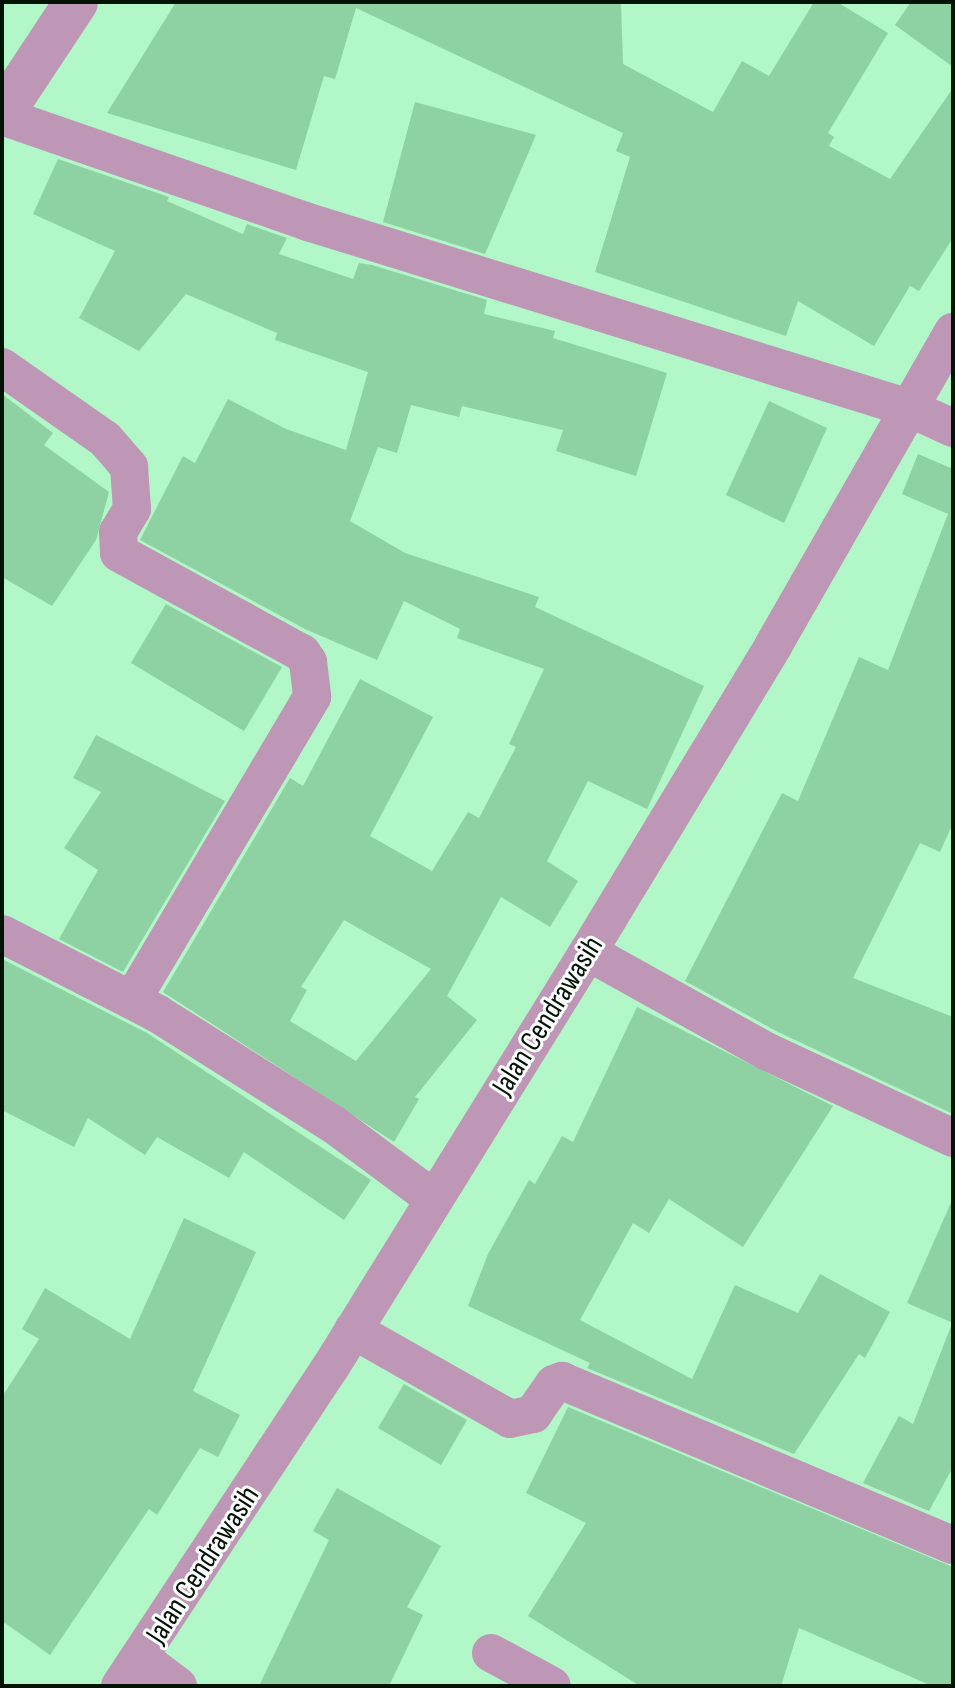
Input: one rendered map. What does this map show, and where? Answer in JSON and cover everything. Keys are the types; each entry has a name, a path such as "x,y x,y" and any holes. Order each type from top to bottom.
{"street":[{"path":"76,2 2,115 308,222 909,408 953,428"},
{"name":"Jalan Cendrawasih","path":"131,1672 353,1330 588,952 773,646 953,332"},
{"path":"2,367 105,439 129,467 132,509 118,532 119,553 302,653 308,662 312,697 132,1000"},
{"path":"2,934 132,1000 333,1124 434,1199"},
{"path":"588,952 768,1052 953,1138"},
{"path":"353,1330 510,1419 533,1414 554,1384 562,1381 953,1545"},
{"path":"491,1653 552,1686"},
{"path":"131,1672 178,1686"}],"building":[{"path":"176,2 621,2 623,64 713,112 742,61 769,76 814,2 837,2 888,33 828,133 834,137 829,146 890,179 953,88 953,238 919,291 910,286 874,346 798,301 786,336 595,272 630,157 616,151 623,133 356,8 335,79 324,76 296,170 107,113"},
{"path":"911,2 953,2 953,67 895,25"},
{"path":"415,102 536,135 485,254 383,222"},
{"path":"58,159 169,197 167,201 243,234 247,224 287,238 279,254 353,279 359,263 372,265 487,300 484,314 555,331 553,338 667,373 636,476 556,451 563,430 462,406 459,417 411,405 397,453 378,447 350,521 405,553 539,597 535,607 704,686 647,809 588,781 547,861 578,881 550,927 501,897 447,996 477,1020 415,1097 419,1099 394,1142 163,992 290,778 303,786 360,679 433,717 370,836 432,871 468,812 479,818 516,747 509,744 544,669 457,638 460,629 404,601 377,660 305,629 140,540 183,456 195,463 228,399 286,429 346,450 368,372 275,340 277,333 186,294 139,351 79,318 115,251 33,214","holes":["344,920 431,969 356,1061 290,1021 307,990 301,987"]},
{"path":"2,394 53,433 44,445 109,492 96,540 52,606 2,577"},
{"path":"769,401 827,428 784,523 726,495"},
{"path":"918,454 953,469 953,823 940,852 920,843 853,978 953,1017 953,1114 778,1032 685,981 782,793 798,801 859,657 888,670 948,514 902,494"},
{"path":"166,604 282,667 244,731 131,663"},
{"path":"96,735 225,801 123,972 59,939 98,870 64,848 101,792 73,778"},
{"path":"2,959 147,1033 371,1180 344,1220 244,1152 229,1178 157,1137 145,1155 88,1118 74,1147 2,1110"},
{"path":"637,1007 833,1106 743,1247 669,1199 649,1233 633,1223 580,1320 692,1379 735,1285 798,1313 820,1274 890,1312 865,1358 859,1354 794,1454 587,1368 590,1363 468,1306 488,1254 529,1180 535,1184 562,1136 573,1142"},
{"path":"953,1198 953,1323 907,1303"},
{"path":"184,1218 256,1252 193,1391 240,1415 218,1457 200,1448 157,1515 149,1509 50,1655 2,1621 2,1397 39,1339 22,1329 45,1288 130,1339"},
{"path":"951,1326 953,1467 929,1511 863,1483 899,1416 913,1424"},
{"path":"404,1384 467,1420 441,1465 378,1428"},
{"path":"568,1407 953,1567 953,1686 932,1686 799,1628 781,1686 640,1686 528,1616 586,1523 526,1493"},
{"path":"337,1488 441,1546 407,1607 423,1615 389,1686 259,1686 329,1540 313,1531"}]}
